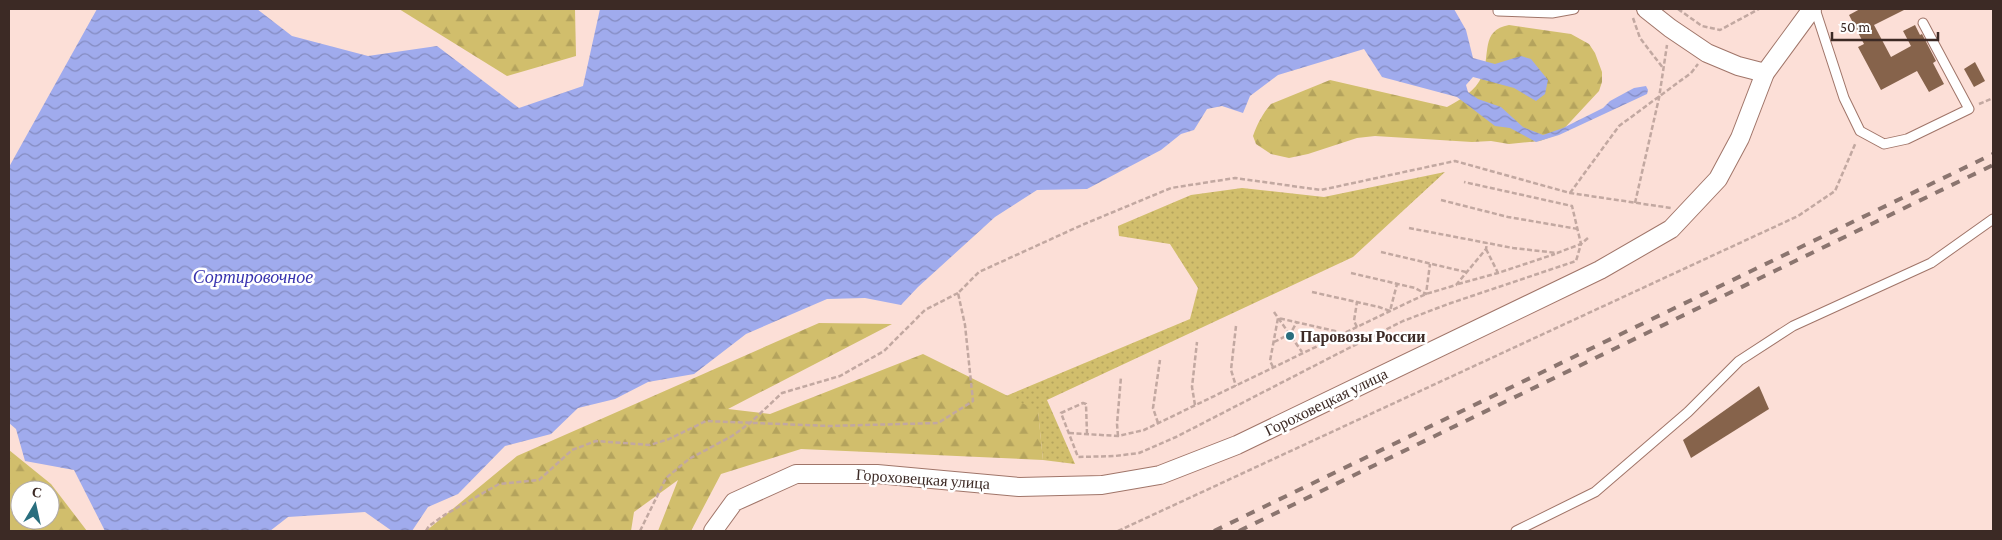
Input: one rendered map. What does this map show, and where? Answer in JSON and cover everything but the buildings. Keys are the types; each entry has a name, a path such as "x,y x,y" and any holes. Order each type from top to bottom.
{"street":[{"name":"Гороховецкая улица","path":"713,531 734,502 796,474 877,474 1019,487 1102,485 1160,476 1237,445 1600,270 1671,229 1718,179 1740,138 1765,73 1814,9"},
{"path":"1640,11 1670,28 1707,53 1738,66 1765,73"}],"lane":[{"path":"1498,9 1498,11 1552,14 1574,9"},
{"path":"1814,9 1844,98 1860,131 1884,144 1907,139 1969,109 1923,23"},
{"path":"1516,531 1595,492 1688,412 1739,361 1793,326 1931,263 1993,219"}],"path":[{"path":"1678,9 1702,26 1720,30 1759,9"},
{"path":"1640,11 1633,19 1640,38 1663,68"},
{"path":"1635,203 1659,98 1670,28"},
{"path":"1570,193 1619,126 1691,73 1707,53"},
{"path":"1969,109 1993,98"},
{"path":"1118,531 1798,216 1835,190 1860,131"},
{"path":"640,531 666,478 689,459 732,436 750,423 782,393 840,376 884,351 925,310 958,293 979,272 1082,225 1171,188 1235,178 1321,190 1455,162 1570,193 1689,211"},
{"path":"1087,434 1088,407 1086,404 1083,403 1061,413 1078,457 1114,456 1139,452 1176,437 1347,348 1403,322 1451,303 1576,260 1581,244 1572,206 1464,182"},
{"path":"1441,200 1508,217 1578,229"},
{"path":"1409,228 1487,243 1557,253"},
{"path":"1068,433 1118,436 1138,432 1426,294 1557,253 1581,244 1588,238"},
{"path":"1456,284 1486,249 1487,243"},
{"path":"1486,249 1498,273"},
{"path":"1381,252 1466,272"},
{"path":"1426,294 1430,264"},
{"path":"1351,273 1415,288 1426,294"},
{"path":"1390,311 1397,284"},
{"path":"1312,292 1390,311"},
{"path":"426,531 429,526 446,514 499,484 539,480 572,450 596,441 650,444 669,439 706,421 829,426 938,423 972,401 965,325 958,293"},
{"path":"1357,302 1354,321 1357,327"},
{"path":"1274,312 1302,352"},
{"path":"1278,318 1336,330 1338,336"},
{"path":"1272,367 1270,361 1278,318"},
{"path":"1274,342 1290,334 1297,322"},
{"path":"1236,326 1231,370 1236,386"},
{"path":"1195,406 1192,387 1196,342"},
{"path":"1158,423 1153,408 1160,360"},
{"path":"1118,436 1117,424 1121,377"}],"green space":[{"path":"399,9 575,9 576,56 507,76"},
{"path":"1509,25 1571,34 1589,44 1595,53 1602,72 1602,82 1599,91 1559,134 1540,141 1509,144 1491,141 1472,142 1375,136 1357,138 1308,154 1289,158 1271,154 1256,144 1253,136 1258,123 1271,104 1330,80 1447,107 1472,91 1476,86 1485,68 1490,38 1494,32"},
{"path":"1445,172 1353,257 1047,400 1075,464 1043,460 1038,412 1006,396 1190,319 1198,288 1170,244 1119,236 1118,226 1191,195 1242,188 1324,197"},
{"path":"819,323 892,324 728,409 770,414 923,354 1038,411 1043,460 801,449 721,474 691,531 658,531 678,480 634,512 631,531 426,531 517,456"},
{"path":"9,450 46,480 10,480 10,530 60,530 60,496 87,531 9,531"}],"water":[{"name":"Сортировочное","path":"97,9 257,9 292,36 368,56 437,46 519,108 583,86 600,9 1454,9 1466,30 1473,58 1495,64 1521,56 1531,59 1548,80 1545,94 1536,101 1514,88 1473,77 1466,85 1468,92 1478,99 1501,107 1523,127 1543,135 1563,128 1603,108 1610,101 1634,88 1646,86 1648,90 1647,94 1559,135 1536,142 1510,128 1495,126 1457,97 1382,77 1364,49 1278,75 1250,96 1243,113 1222,106 1207,109 1194,130 1181,134 1161,150 1087,189 1037,190 995,217 918,287 901,305 865,298 827,299 746,334 694,374 648,382 615,399 578,408 551,434 505,446 458,494 428,507 412,531 392,531 365,512 288,517 270,531 105,531 74,470 25,461 16,429 9,423 9,167"}],"railway":[{"path":"1214,531 1993,154"},
{"path":"1239,531 1993,165"}],"place":[{"name":"Паровозы России","path":"1290,336"}]}
